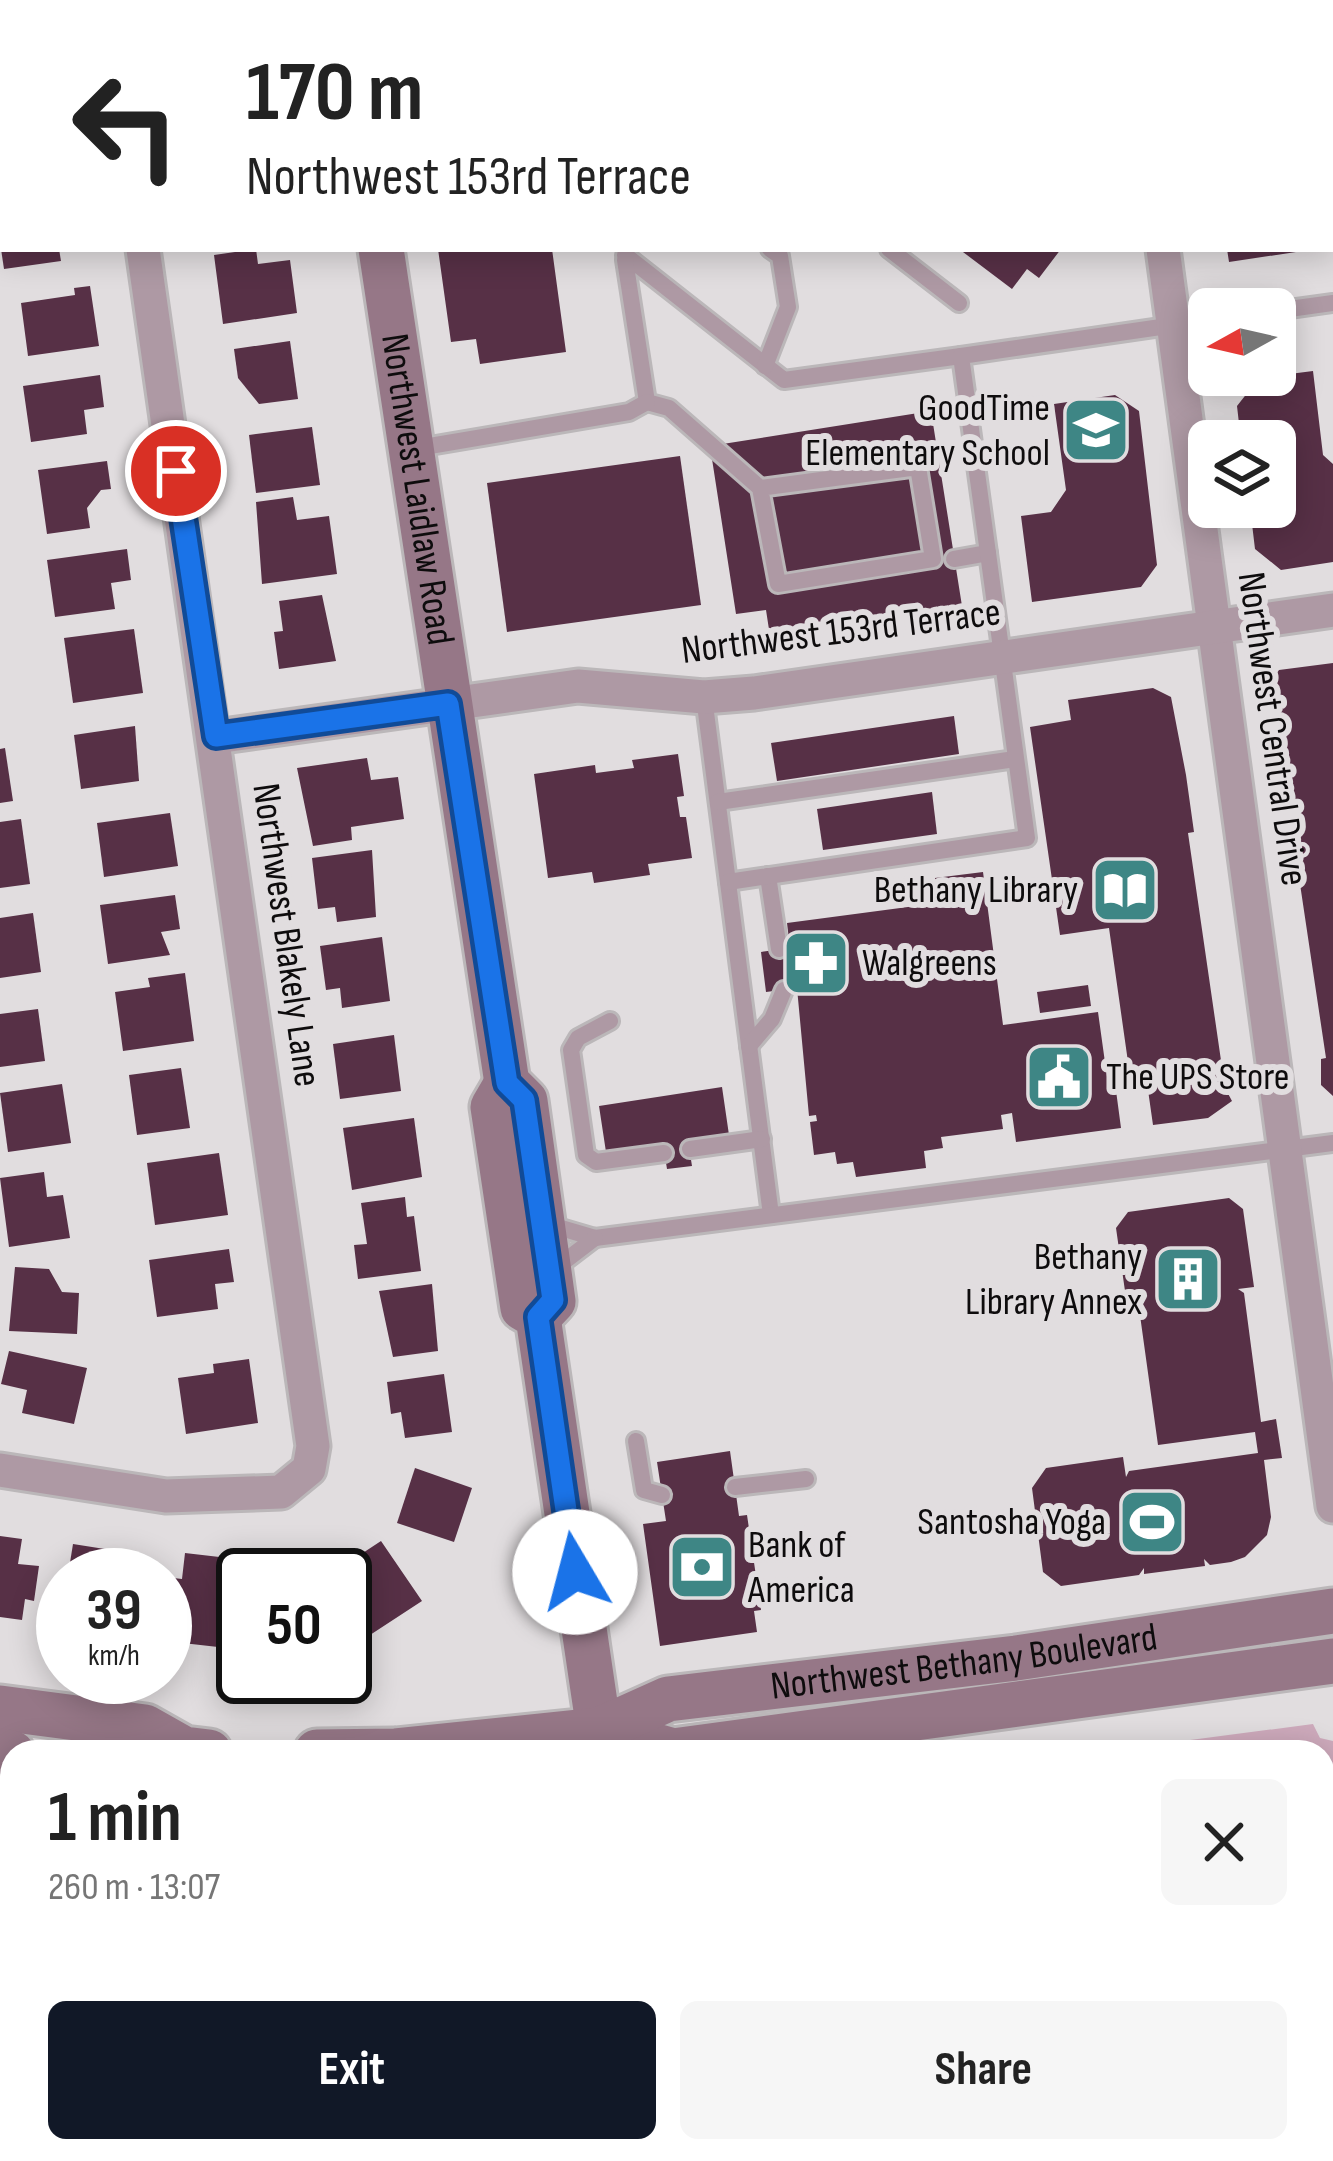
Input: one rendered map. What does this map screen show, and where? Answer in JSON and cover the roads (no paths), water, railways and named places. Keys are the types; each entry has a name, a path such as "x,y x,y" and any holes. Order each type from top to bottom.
{"main road":[{"name":"Northwest Laidlaw Road","path":"381,252 507,1083 524,1100 553,1300 538,1317 601,1740"},
{"name":"Northwest Laidlaw Road","path":"507,1083 493,1107 523,1308 538,1317"},
{"name":"Northwest Bethany Boulevard","path":"603,1740 668,1699 1016,1658 1333,1611"},
{"name":"Northwest Bethany Boulevard","path":"754,1740 1333,1661"},
{"path":"0,1708 145,1727 169,1740"}],"street":[{"name":"Northwest Blakely Lane","path":"0,1469 166,1496 281,1492 309,1469 313,1446 216,736 143,252"},
{"name":"Northwest Central Drive","path":"1163,252 1333,1506"},
{"name":"Northwest 153rd Terrace","path":"216,736 578,686 704,697 1333,610"}],"lane":[{"path":"765,366 788,307 780,256 774,252"},
{"path":"893,252 959,303"},
{"path":"625,255 646,403"},
{"path":"625,255 784,380 1188,323"},
{"path":"1296,308 1333,303"},
{"path":"728,882 1027,838 961,356"},
{"path":"411,449 629,412 646,403 669,408 760,488 778,584 933,559 918,467 760,488"},
{"path":"954,559 988,553"},
{"path":"704,697 771,1215"},
{"path":"718,802 1015,759"},
{"path":"768,876 778,949"},
{"path":"749,1046 772,1019 784,990"},
{"path":"610,1021 578,1038 572,1050 586,1155 596,1162 664,1153"},
{"path":"689,1149 762,1139"},
{"path":"542,1223 596,1238 1333,1143"},
{"path":"549,1272 596,1238"},
{"path":"636,1441 644,1490 662,1495"},
{"path":"735,1487 806,1479"}],"place":[{"name":"GoodTime Elementary School","path":"1096,430"},
{"name":"Bethany Library","path":"1125,890"},
{"name":"Walgreens","path":"816,963"},
{"name":"The UPS Store","path":"1059,1077"},
{"name":"Bethany Library Annex","path":"1188,1279"},
{"name":"Santosha Yoga","path":"1152,1522"},
{"name":"Bank of America","path":"702,1567"}]}
